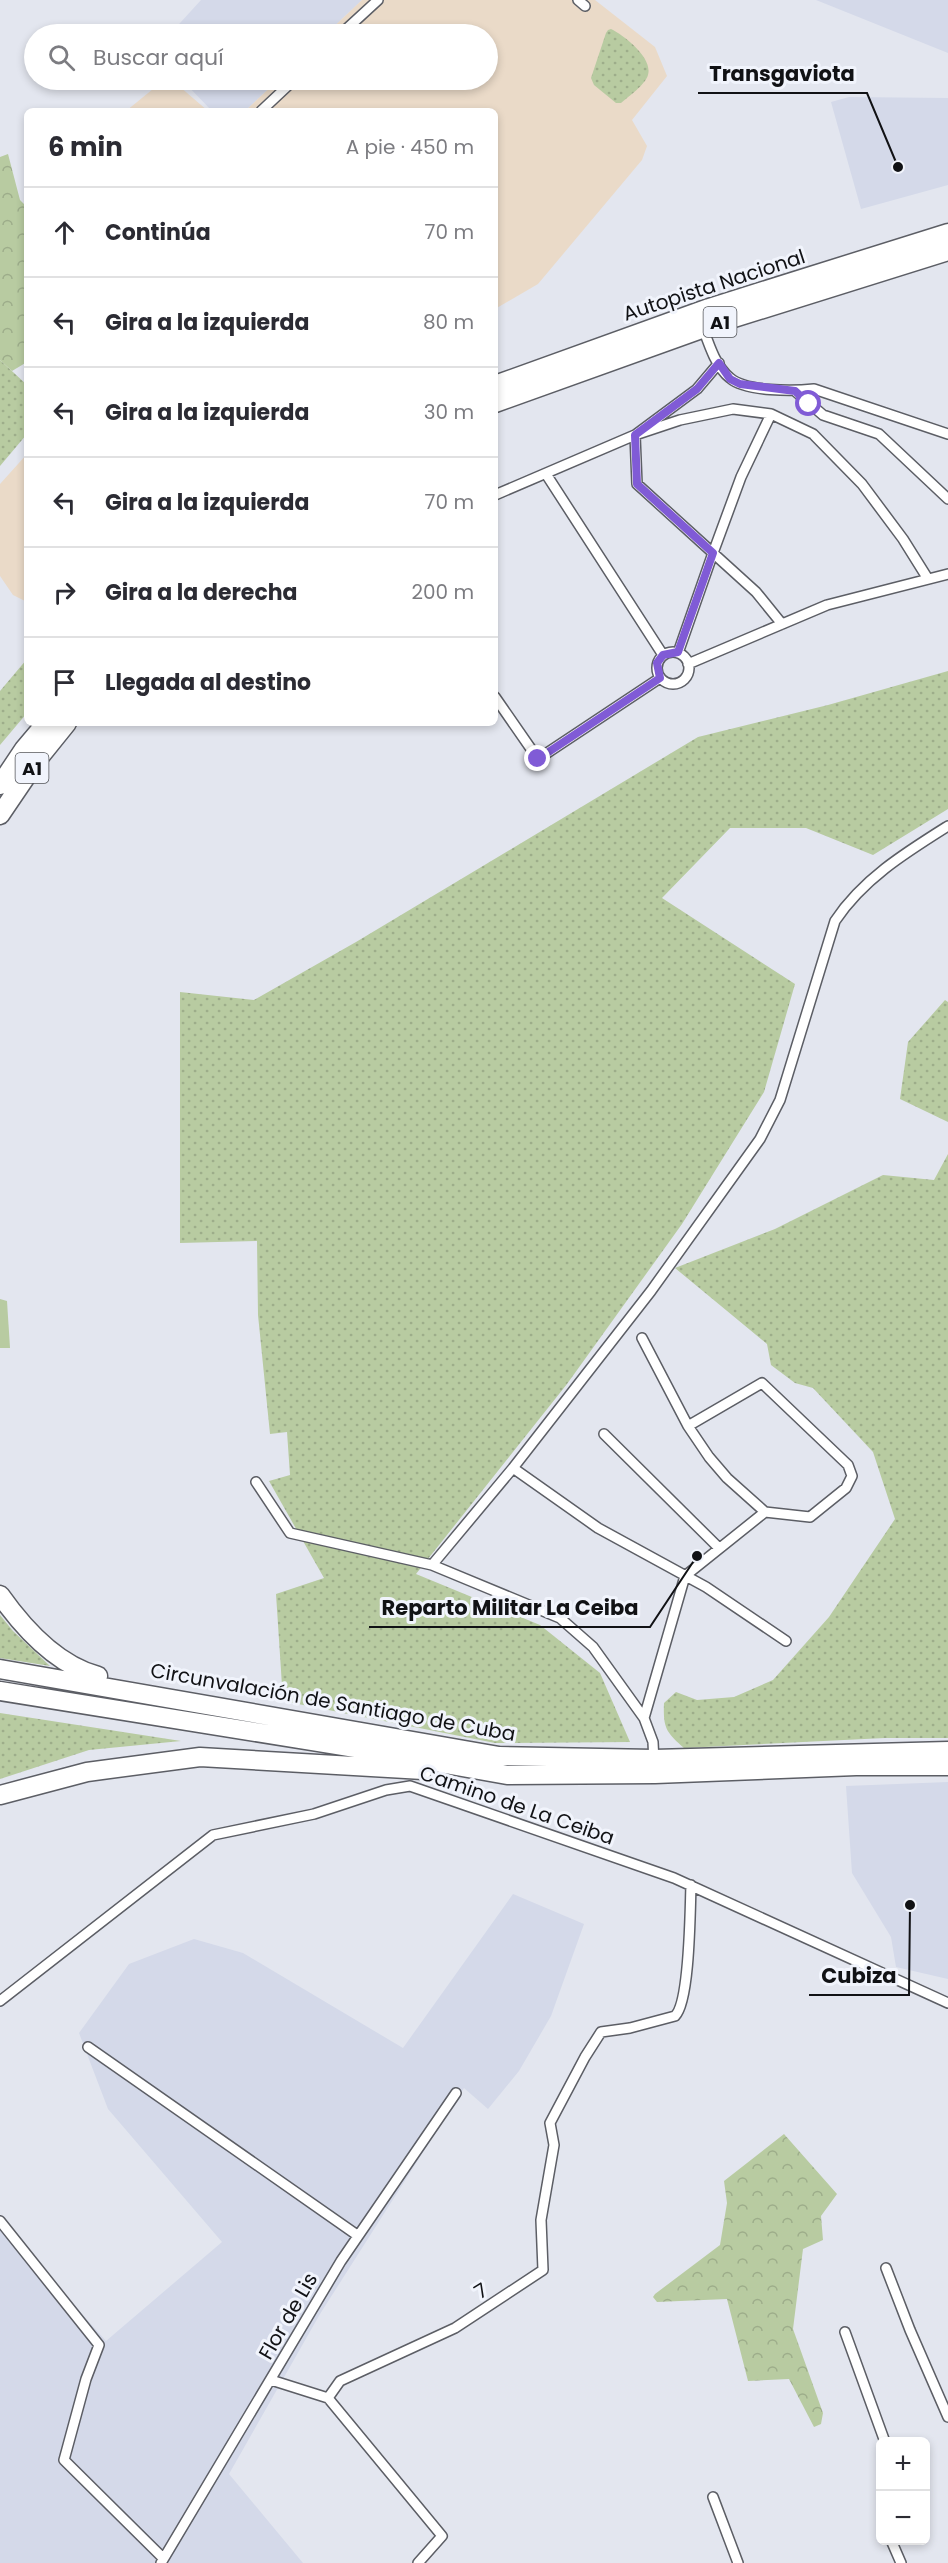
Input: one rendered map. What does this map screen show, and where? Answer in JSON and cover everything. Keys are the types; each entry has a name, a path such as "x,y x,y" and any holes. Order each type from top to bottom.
{"highway":[{"name":"Autopista Nacional","path":"498,384 709,308 948,233"},
{"name":"Autopista Nacional","path":"498,402 703,328 948,251"},
{"name":"A1","path":"0,785 24,749 43,726"},
{"name":"A1","path":"0,815 38,759 65,726"},
{"path":"0,1595 14,1615 59,1659 83,1672 213,1706"},
{"name":"Circunvalación de Santiago de Cuba","path":"0,1669 499,1756 654,1767 948,1766"},
{"name":"Circunvalación de Santiago de Cuba","path":"0,1691 350,1747 507,1775 948,1751"},
{"path":"0,1796 87,1772 200,1757 507,1775"}],"street":[{"path":"352,24 378,0"},
{"path":"264,108 283,90"},
{"path":"703,328 719,363 730,379 740,384 795,391 814,389 948,434"},
{"path":"635,435 697,389 719,363"},
{"path":"795,391 823,415 879,434 948,499"},
{"path":"498,494 635,435 680,420 733,409 771,414 813,434 861,484 903,538 928,579"},
{"path":"678,652 741,477 771,414"},
{"path":"635,435 637,484 756,592 782,624"},
{"path":"546,474 663,655"},
{"path":"688,664 827,605 948,574"},
{"path":"663,655 678,652"},
{"path":"663,655 656,668 660,678 669,684 680,683 687,675 688,664 678,652"},
{"path":"498,701 538,759 660,678"},
{"path":"432,1565 513,1468 651,1291 760,1139 780,1100 835,921 849,900 884,869 948,826"},
{"path":"642,1338 688,1426 709,1457 727,1478 765,1512 810,1516 846,1488 852,1476 848,1465 762,1383 688,1426"},
{"path":"603,1434 719,1548"},
{"path":"513,1468 598,1528 706,1587 786,1641"},
{"path":"256,1482 290,1533 432,1565 560,1618 593,1647 644,1718 653,1742 654,1767"},
{"path":"644,1718 685,1576 765,1512"},
{"path":"386,1790 412,1769"},
{"name":"Camino de La Ceiba","path":"0,2001 213,1835 314,1814 386,1790 410,1786 691,1885 948,2002"},
{"name":"7","path":"328,2398 340,2381 455,2328 543,2270 541,2220 554,2145 550,2123 597,2036 606,2031 630,2028 675,2016 679,2012 686,1976 691,1885"},
{"path":"88,2047 357,2235"},
{"name":"Flor de Lis","path":"162,2561 357,2235 456,2093"},
{"path":"0,2221 99,2344 86,2379 64,2460 162,2561"},
{"path":"886,2268 910,2330 948,2416"},
{"path":"845,2332 883,2437"},
{"path":"271,2380 328,2398 442,2536 418,2563"},
{"path":"713,2497 738,2563"},
{"path":"893,2545 901,2563"}],"shaded area":[{"path":"201,0 362,0 337,24 179,24"},
{"path":"362,0 595,0 655,47 667,76 632,120 647,146 642,160 538,284 498,307 498,108 248,108 267,90 498,90 498,24 337,24"},
{"path":"816,0 948,0 948,53"},
{"path":"152,90 184,90 205,108 130,108"},
{"path":"192,90 267,90 248,108 209,108"},
{"path":"849,97 948,98 948,185 861,209 831,102"},
{"path":"24,457 24,600 13,595 0,576 0,484"},
{"path":"948,1782 948,1979 896,1967 891,1937 852,1873 846,1786"},
{"path":"513,1894 584,1924 551,2016 519,2071 488,2109 464,2088 320,2314 229,2474 303,2563 0,2563 0,2222 106,2341 222,2242 108,2109 79,2033 129,1964 194,1939 243,1953 403,2048"}],"green space":[{"path":"611,29 637,48 648,68 648,75 644,83 621,103 616,103 594,85 591,78 606,33"},
{"path":"8,154 20,200 24,204 24,364 12,371 0,360 0,157"},
{"path":"0,360 24,382 24,438 0,466"},
{"path":"24,663 24,717 0,745 0,691"},
{"path":"948,671 948,809 873,855 806,828 730,828 662,898 795,984 764,1092 682,1224 567,1384 416,1574 540,1625 600,1673 630,1742 495,1743 283,1701 276,1594 324,1578 269,1481 290,1475 287,1432 270,1434 258,1315 257,1241 180,1243 180,992 254,1000 356,942 698,737 828,705"},
{"path":"945,1000 948,1002 948,1122 900,1099 908,1042"},
{"path":"948,1154 948,1738 885,1738 684,1748 667,1729 664,1703 676,1692 697,1700 734,1697 773,1680 829,1617 895,1519 873,1452 813,1388 795,1383 771,1365 767,1344 675,1268 775,1229 883,1175 934,1180"},
{"path":"0,1299 7,1301 10,1348 0,1348"},
{"path":"0,1615 13,1631 50,1666 0,1658"},
{"path":"0,1713 181,1741 89,1750 0,1779"},
{"path":"784,2134 837,2194 821,2216 823,2240 803,2249 793,2329 823,2413 821,2424 814,2427 789,2379 748,2381 727,2299 657,2302 653,2297 720,2245 727,2203 724,2181"}],"place":[{"name":"Transgaviota","path":"898,167"},
{"name":"Reparto Militar La Ceiba","path":"697,1556"},
{"name":"Cubiza","path":"910,1905"}],"route":[{"path":"538,759 660,678 657,674 657,663 667,652 678,652 713,553 637,484 635,435 697,389 719,363 730,379 740,384 795,391 809,404"}]}
